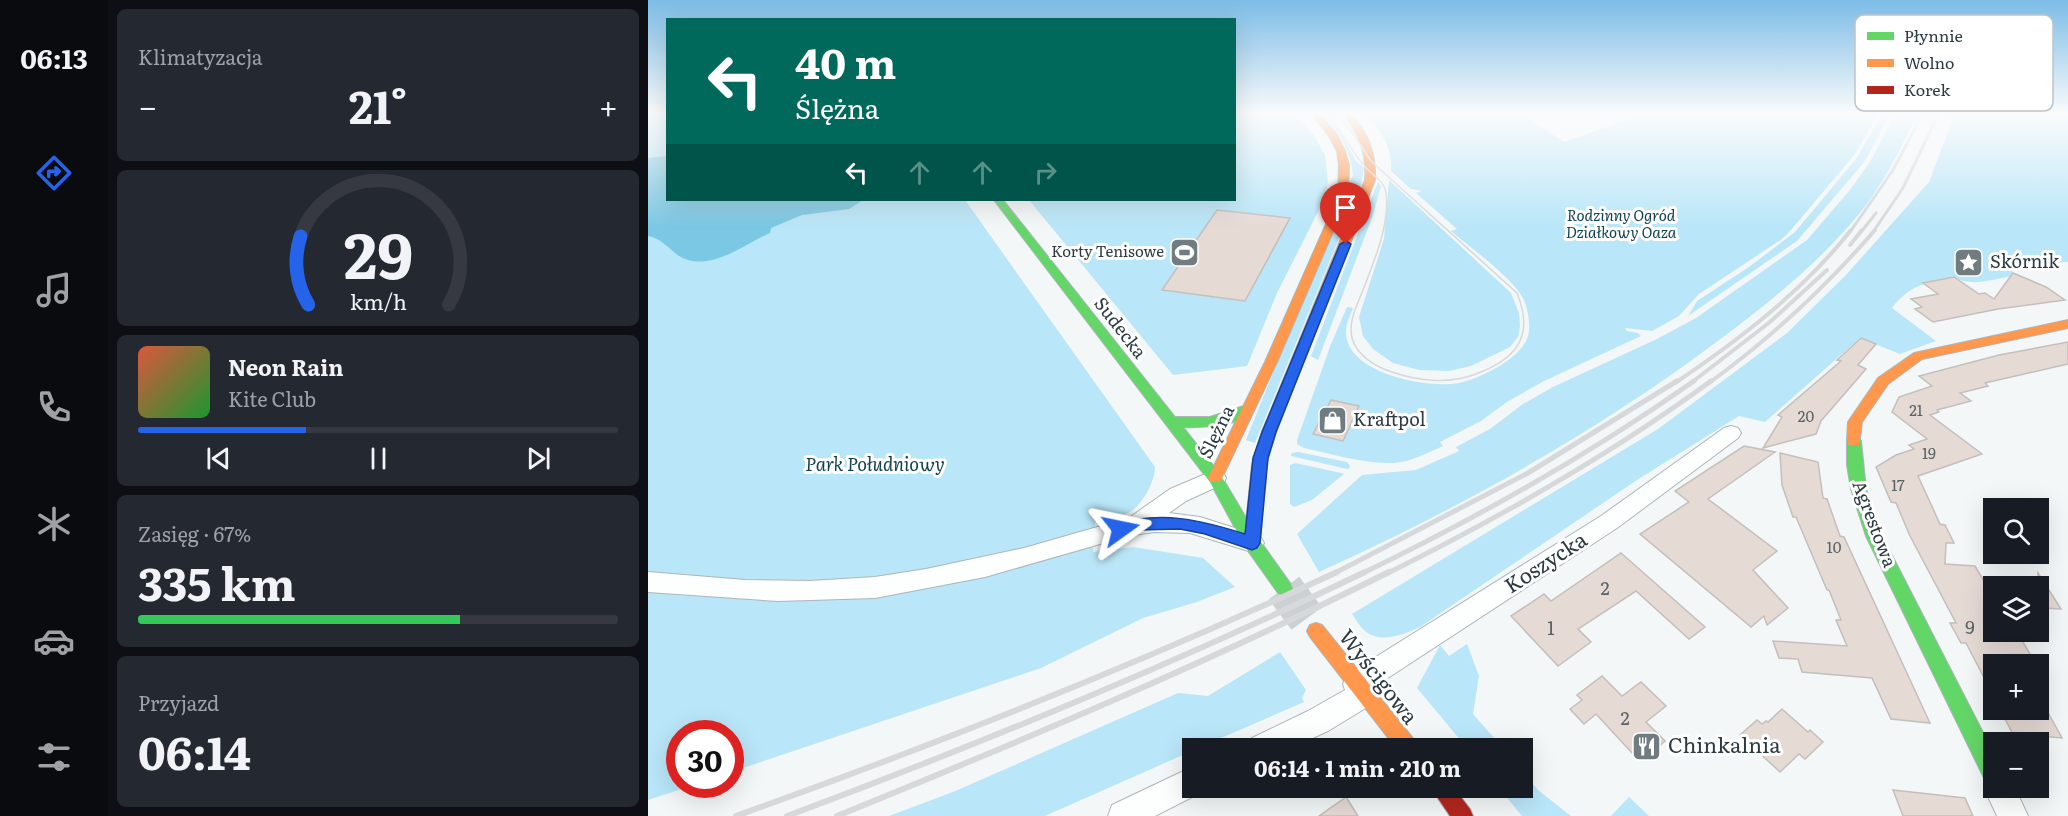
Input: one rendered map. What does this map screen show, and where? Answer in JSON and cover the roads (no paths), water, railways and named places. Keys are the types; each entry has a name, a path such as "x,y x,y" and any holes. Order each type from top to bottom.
{"main road":[{"name":"Ślężna","path":"1252,543 1215,478 1271,362 1343,197 1344,165 1341,151"},
{"path":"1284,588 1252,543 1259,465 1269,432 1370,180 1372,167 1370,151"},
{"name":"Sudecka","path":"999,201 1215,478"},
{"name":"Agrestowa","path":"1983,755 1877,541 1859,495 1853,462 1855,422 1883,381 1918,356 2068,324"},
{"path":"1171,422 1218,423 1247,410"},
{"name":"Wyścigowa","path":"1316,631 1400,738"},
{"path":"1448,798 1462,816"}],"street":[{"name":"Koszycka","path":"1283,738 1318,721 1360,689 1609,522 1731,433"},
{"path":"1137,524 1178,495 1215,478"},
{"path":"648,582 765,592 844,590 878,586 958,573 1023,558 1137,524 1188,524 1252,543"},
{"path":"1123,816 1182,787"},
{"path":"2004,798 2013,816"}],"tunnel":[{"path":"1284,588 1316,631"}],"tram line":[{"path":"1353,151 1381,182 1385,189 1387,205 1380,243 1352,320 1352,338 1358,350 1368,360 1386,370 1412,378 1432,380 1463,378 1501,362 1518,345 1522,334 1524,322 1517,293 1371,161 1364,151"}],"railway":[{"path":"1850,232 1893,170 1903,151"},
{"path":"1873,232 1903,188 1921,151"},
{"path":"1861,232 1876,213"},
{"path":"1675,383 1723,350 1791,294 1851,230"},
{"path":"1850,245 1862,230"},
{"path":"1709,383 1796,311 1837,272 1875,230"},
{"path":"1691,383 1770,322 1827,270"},
{"path":"1336,573 1528,473 1677,381"},
{"path":"1365,572 1447,531 1532,484 1614,434 1694,381"},
{"path":"1386,574 1512,508 1594,460 1711,381"},
{"path":"787,816 1079,701 1294,606 1365,572"},
{"path":"1361,574 1365,572"},
{"path":"837,816 1116,699 1389,572"},
{"path":"736,816 1039,701 1189,639 1336,573"}],"place":[{"name":"Korty Tenisowe","path":"1185,252"},
{"name":"Skórnik","path":"1969,262"},
{"name":"Kraftpol","path":"1332,420"},
{"name":"Chinkalnia","path":"1647,746"}],"park label":[{"name":"Rodzinny Ogród Działkowy Oaza","path":"1621,224"},
{"name":"Park Południowy","path":"875,465"}]}
